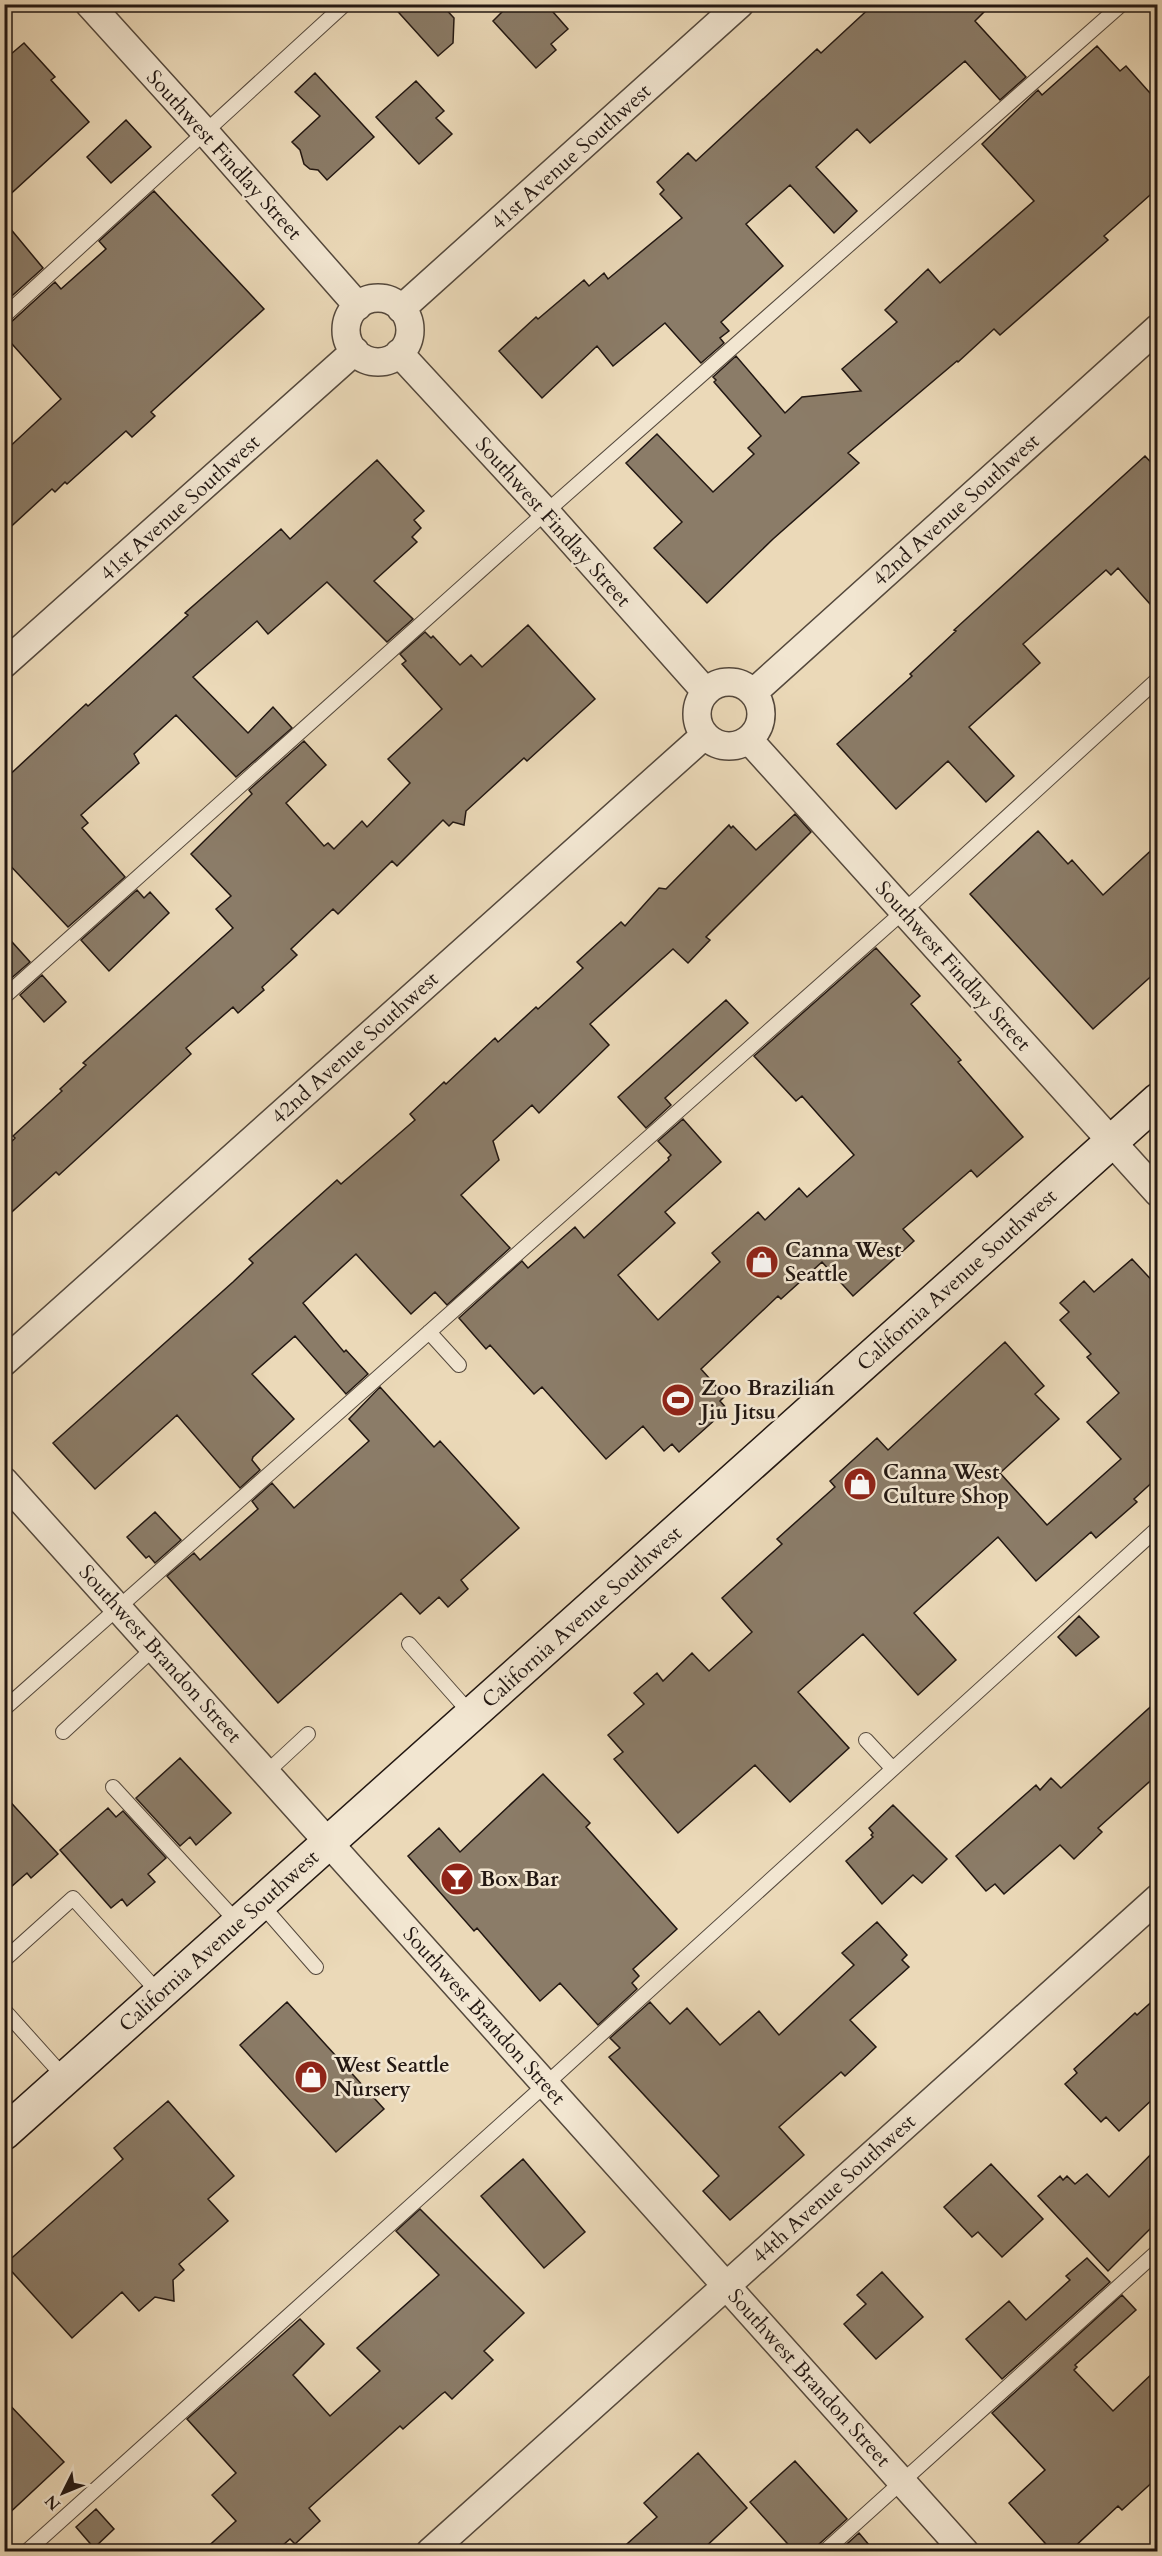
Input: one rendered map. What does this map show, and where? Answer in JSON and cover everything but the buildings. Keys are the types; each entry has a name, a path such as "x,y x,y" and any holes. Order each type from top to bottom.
{"main road":[{"name":"California Avenue Southwest","path":"4,2133 1158,1100"}],"street":[{"name":"Southwest Findlay Street","path":"89,4 358,306"},
{"name":"41st Avenue Southwest","path":"401,309 740,4"},
{"path":"374,298 384,298 401,309 410,328 409,338 399,353 388,360 378,362 367,360 355,351 347,338 346,327 349,316 358,306 374,298"},
{"name":"42nd Avenue Southwest","path":"754,692 1158,328"},
{"name":"41st Avenue Southwest","path":"4,664 355,351"},
{"name":"Southwest Findlay Street","path":"399,353 546,512 706,692"},
{"path":"722,682 731,682 754,692 761,710 761,721 749,740 728,746 718,744 705,735 698,722 697,712 699,702 706,692 722,682"},
{"name":"42nd Avenue Southwest","path":"4,1362 705,735"},
{"name":"Southwest Findlay Street","path":"749,740 1158,1194"},
{"name":"Southwest Brandon Street","path":"4,1481 903,2481 964,2552"},
{"name":"44th Avenue Southwest","path":"430,2552 1158,1898"}],"lane":[{"path":"4,316 345,4"},
{"path":"4,997 546,512 1122,4"},
{"path":"4,1709 904,911 1158,679"},
{"path":"429,1332 459,1365"},
{"path":"26,2552 545,2085 1158,1528"},
{"path":"409,1644 472,1715"},
{"path":"63,1732 154,1648"},
{"path":"267,1772 308,1734"},
{"path":"866,1740 892,1768"},
{"path":"113,1787 250,1914 316,1967"},
{"path":"4,1960 73,1898 160,1994"},
{"path":"4,2010 65,2078"},
{"path":"824,2552 1158,2251"}],"place":[{"name":"Canna West Seattle","path":"762,1262"},
{"name":"Zoo Brazilian Jiu Jitsu","path":"678,1400"},
{"name":"Canna West Culture Shop","path":"860,1484"},
{"name":"Box Bar","path":"457,1879"},
{"name":"West Seattle Nursery","path":"311,2077"}]}
